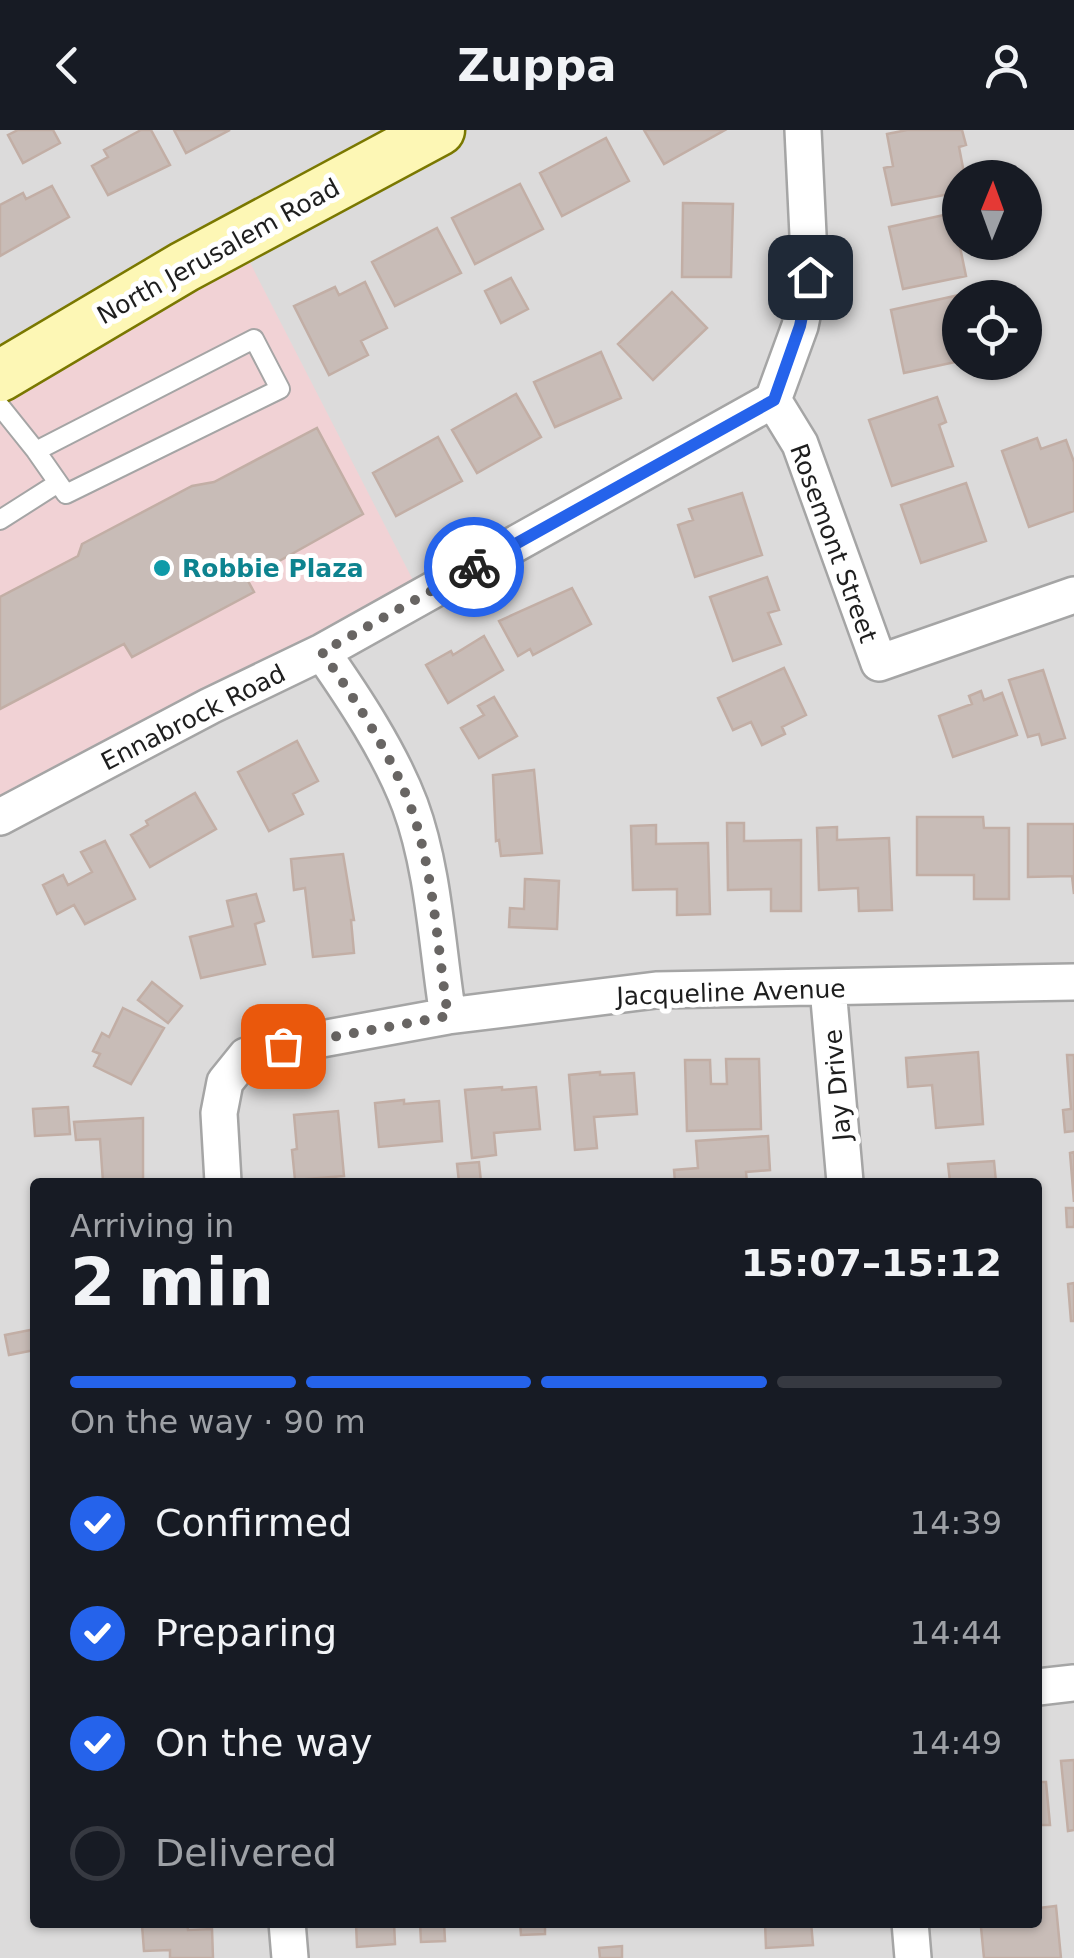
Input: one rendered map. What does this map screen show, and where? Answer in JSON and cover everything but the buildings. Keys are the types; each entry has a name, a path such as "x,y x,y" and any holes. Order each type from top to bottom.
{"main road":[{"name":"North Jerusalem Road","path":"0,376 184,267 439,130"}],"street":[{"path":"774,400 800,326 810,277 803,130"},
{"name":"Rosemont Street","path":"774,400 800,444 878,663 1074,595"},
{"name":"Ennabrock Road","path":"0,817 210,706 322,652 774,400"},
{"path":"322,652 359,706 410,804 425,866 448,1016"},
{"name":"Jacqueline Avenue","path":"223,1178 219,1112 225,1082 246,1056 283,1046 448,1016 656,990 1074,982"},
{"name":"Jay Drive","path":"828,988 845,1178"},
{"path":"1042,1686 1074,1684"},
{"path":"288,1928 290,1958"},
{"path":"910,1928 913,1958"}],"lane":[{"path":"0,406 66,494 280,389 254,339 36,452"},
{"path":"0,520 58,483"}],"shaded area":[{"path":"0,130 1074,130 1074,1958 0,1958"},
{"path":"242,247 417,588 0,806 0,388"}],"way so far":[{"path":"283,1046 448,1016 425,866 410,804 359,706 322,652 474,567"}],"place":[{"name":"Robbie Plaza","path":"162,568"}],"route":[{"path":"474,567 774,400 800,326 810,277"}]}
